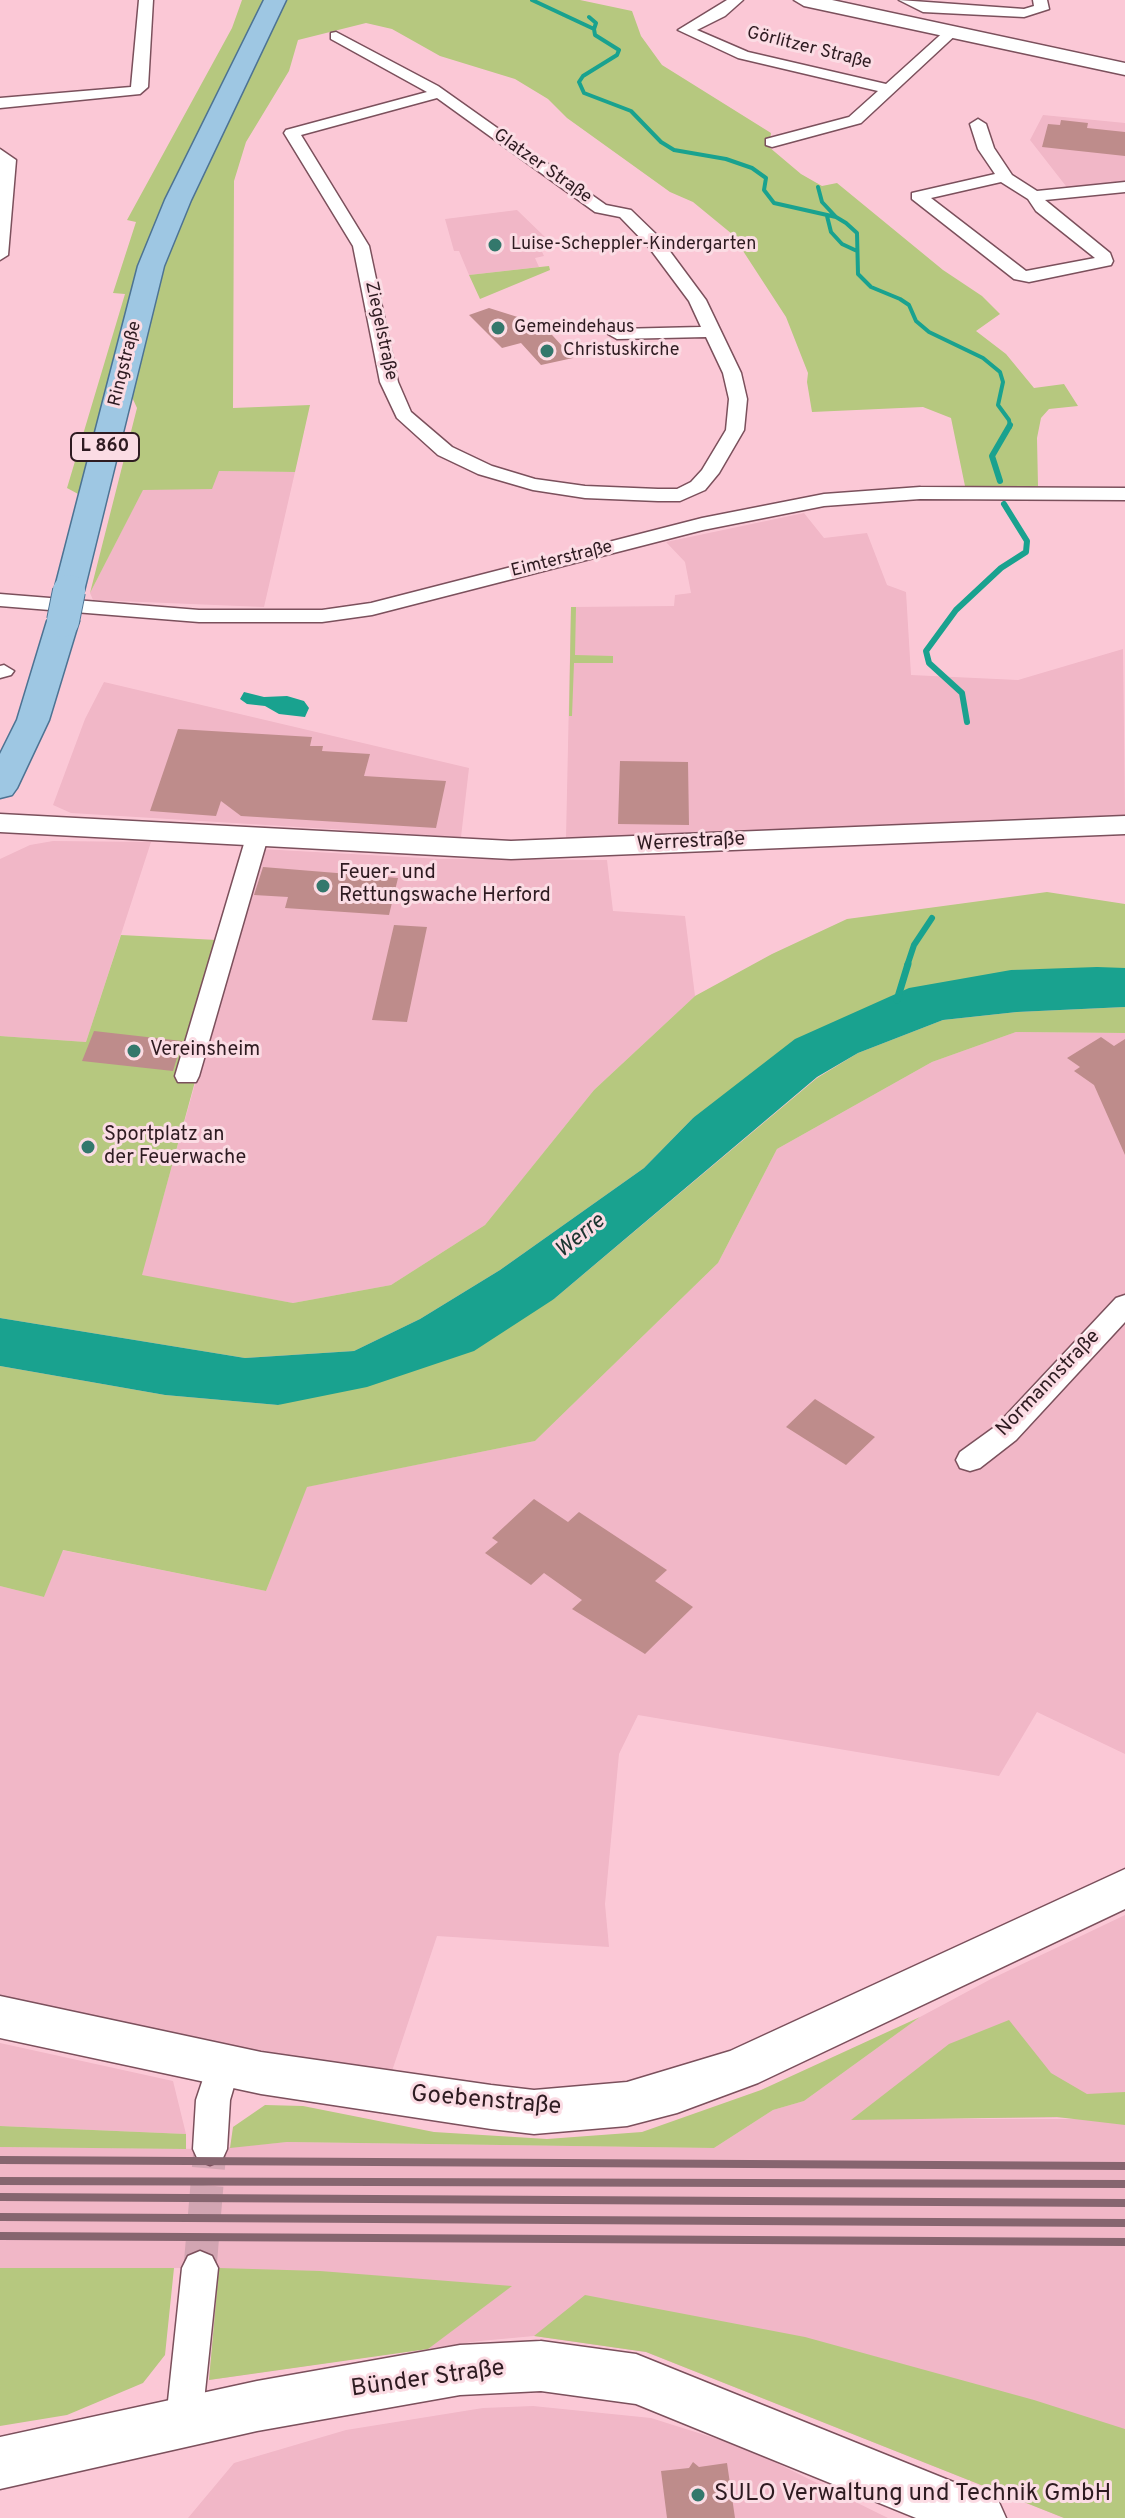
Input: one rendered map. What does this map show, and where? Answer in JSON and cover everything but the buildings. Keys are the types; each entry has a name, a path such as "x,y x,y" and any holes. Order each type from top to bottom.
{"main road":[{"name":"Ringstraße","path":"0,788 33,720 66,606 151,266 178,200 275,0"}],"street":[{"path":"0,103 135,91 140,87 146,0"},
{"name":"Görlitzer Straße","path":"736,0 720,13 685,30 743,55 890,89"},
{"path":"804,0 1125,67"},
{"path":"906,0 923,8 1035,6"},
{"path":"772,142 855,120 953,31"},
{"name":"Glatzer Straße","path":"336,36 439,93 601,209 625,213 673,265 713,332 732,373 738,415 735,430 710,473 698,486 680,495"},
{"name":"Ziegelstraße","path":"439,93 292,133 361,246 389,382 403,414 445,451 508,477 571,490 680,495"},
{"path":"978,124 986,149 1003,171 1004,177"},
{"path":"0,154 8,160 0,255"},
{"path":"1004,177 1034,196 1042,208 1104,257 1105,261 1029,277 1020,275 918,196 1004,177"},
{"path":"1034,196 1125,187"},
{"path":"617,334 713,332"},
{"name":"Eimterstraße","path":"0,600 199,616 322,616 372,609 702,524 793,505 868,495 1125,494"},
{"path":"680,495 702,524"},
{"name":"Werrestraße","path":"0,823 511,850 1125,825"},
{"path":"187,1076 257,837"},
{"name":"Normannstraße","path":"970,1460 1006,1433 1125,1305"},
{"name":"Goebenstraße","path":"0,2017 223,2066 383,2092 534,2112 582,2110 627,2104 677,2091 791,2047 1125,1888"},
{"path":"210,2149 213,2100 223,2066"},
{"path":"184,2420 200,2268"},
{"name":"Bünder Straße","path":"0,2463 184,2420 460,2370 541,2366 636,2379 980,2518"}],"shaded area":[{"path":"242,0 265,0 222,96 80,495 67,488 125,294 113,293 136,222 127,220 232,28"},
{"path":"285,0 580,0 632,11 641,36 662,65 771,133 769,147 801,174 822,186 837,183 943,270 982,296 1000,314 976,331 1006,354 1034,388 1064,384 1078,406 1049,409 1041,418 1037,438 1038,486 965,486 951,418 923,407 812,412 808,373 786,317 732,234 693,202 670,192 567,118 548,99 515,79 440,56 392,29 366,23 298,40 289,71 246,142 234,181 233,408 310,405 295,472 219,471 212,489 143,490 90,593 137,408 131,395 157,283 172,238"},
{"path":"1043,115 1125,123 1125,183 1069,190 1030,140"},
{"name":"Luise-Scheppler-Kindergarten","path":"517,210 545,237 536,239 544,256 535,258 539,267 469,275 459,251 454,251 445,219"},
{"path":"549,266 550,270 480,299 469,275"},
{"path":"218,471 295,472 264,607 93,600 90,593 143,489"},
{"path":"804,513 824,538 867,533 887,585 906,592 911,675 1018,680 1123,649 1125,815 566,838 571,607 674,606 675,595 691,593 685,562 666,542"},
{"path":"571,607 576,607 575,655 613,656 613,663 574,663 572,716 569,716"},
{"path":"104,682 469,768 461,837 71,813 53,805 85,719"},
{"path":"53,841 151,842 86,1042 0,1036 0,859 30,845"},
{"path":"261,849 441,859 607,860 613,911 685,916 695,996 594,1090 485,1225 391,1285 293,1303 141,1276"},
{"path":"1047,892 1125,904 1125,968 1012,970 693,1118 644,1168 500,1270 420,1319 354,1351 245,1358 0,1318 0,1036 86,1042 121,935 217,940 205,1045 142,1275 293,1303 391,1285 485,1225 594,1090 695,996 772,954 847,919"},
{"path":"1125,1007 1125,1033 1016,1032 932,1062 777,1149 718,1263 535,1441 307,1487 266,1591 63,1550 44,1597 0,1586 0,1366 165,1395 278,1405 554,1299 817,1078 858,1053 943,1020 1017,1012"},
{"path":"1016,1032 1125,1033 1125,1754 1037,1712 999,1776 638,1715 619,1754 605,1904 609,1947 437,1936 390,2077 265,2059 0,1996 0,1586 44,1597 62,1550 266,1591 306,1487 535,1441 718,1263 777,1149 932,1062"},
{"path":"1125,1915 1125,2117 852,2119 1125,2119 1125,2518 1064,2518 646,2352 534,2336 209,2380 219,2268 0,2268 0,2147 210,2149 287,2142 714,2148 773,2110 804,2101 920,2017"},
{"path":"920,2017 804,2101 773,2110 714,2148 287,2142 230,2148 233,2127 265,2105 303,2106 434,2132 547,2139 642,2132 761,2090"},
{"path":"1009,2020 1051,2073 1087,2094 1125,2092 1125,2125 1057,2117 851,2120 949,2044"},
{"path":"0,2043 173,2081 186,2134 0,2126"},
{"path":"0,2126 186,2134 186,2149 0,2147"},
{"path":"0,2268 174,2268 165,2355 143,2383 67,2415 0,2426"},
{"path":"219,2268 320,2271 512,2286 428,2349 209,2380"},
{"path":"585,2295 805,2337 1034,2400 1125,2429 1125,2518 1064,2518 646,2352 534,2336"},
{"path":"533,2406 651,2418 746,2448 888,2518 188,2518 234,2463 346,2430 483,2408"}],"water":[{"path":"244,692 264,697 287,696 304,701 309,708 305,717 279,714 265,706 247,704 240,699"},
{"name":"Werre","path":"1125,968 1125,1007 1017,1012 943,1020 858,1053 817,1077 554,1299 474,1351 367,1387 278,1405 165,1395 0,1366 0,1318 245,1358 354,1351 420,1319 500,1270 644,1168 693,1118 795,1039 909,988 1011,970"}],"waterway":[{"path":"532,0 594,29"},
{"path":"589,17 596,23 594,29"},
{"path":"594,29 595,35 619,50 617,55 583,76 579,82 584,93 631,111 661,142 674,150 726,159 752,168 766,178 764,190 774,203 836,217"},
{"path":"818,187 822,202 836,217"},
{"path":"827,216 831,232 842,244 857,251"},
{"path":"836,217 857,233 858,274 871,287 900,299 909,305 916,321 929,332 983,358 1000,372 1003,382 998,405 1010,425"},
{"path":"1000,481 992,456 1010,425"},
{"path":"967,722 962,693 929,663 926,651 956,610 1001,568 1026,552 1027,541 1004,504"},
{"path":"907,966 914,945 932,918"},
{"path":"897,1000 908,964"}],"tunnel":[{"path":"200,2268 210,2149"}],"railway":[{"path":"0,2160 1125,2166"},
{"path":"0,2181 1125,2184"},
{"path":"0,2197 1125,2203"},
{"path":"0,2217 1125,2223"},
{"path":"0,2236 1125,2242"}],"place":[{"name":"Luise-Scheppler-Kindergarten","path":"495,245"},
{"name":"Gemeindehaus","path":"498,328"},
{"name":"Christuskirche","path":"547,351"},
{"name":"Feuer- und Rettungswache Herford","path":"323,886"},
{"name":"Vereinsheim","path":"134,1051"},
{"name":"Sportplatz an der Feuerwache","path":"88,1147"},
{"name":"SULO Verwaltung und Technik GmbH","path":"698,2495"}]}
